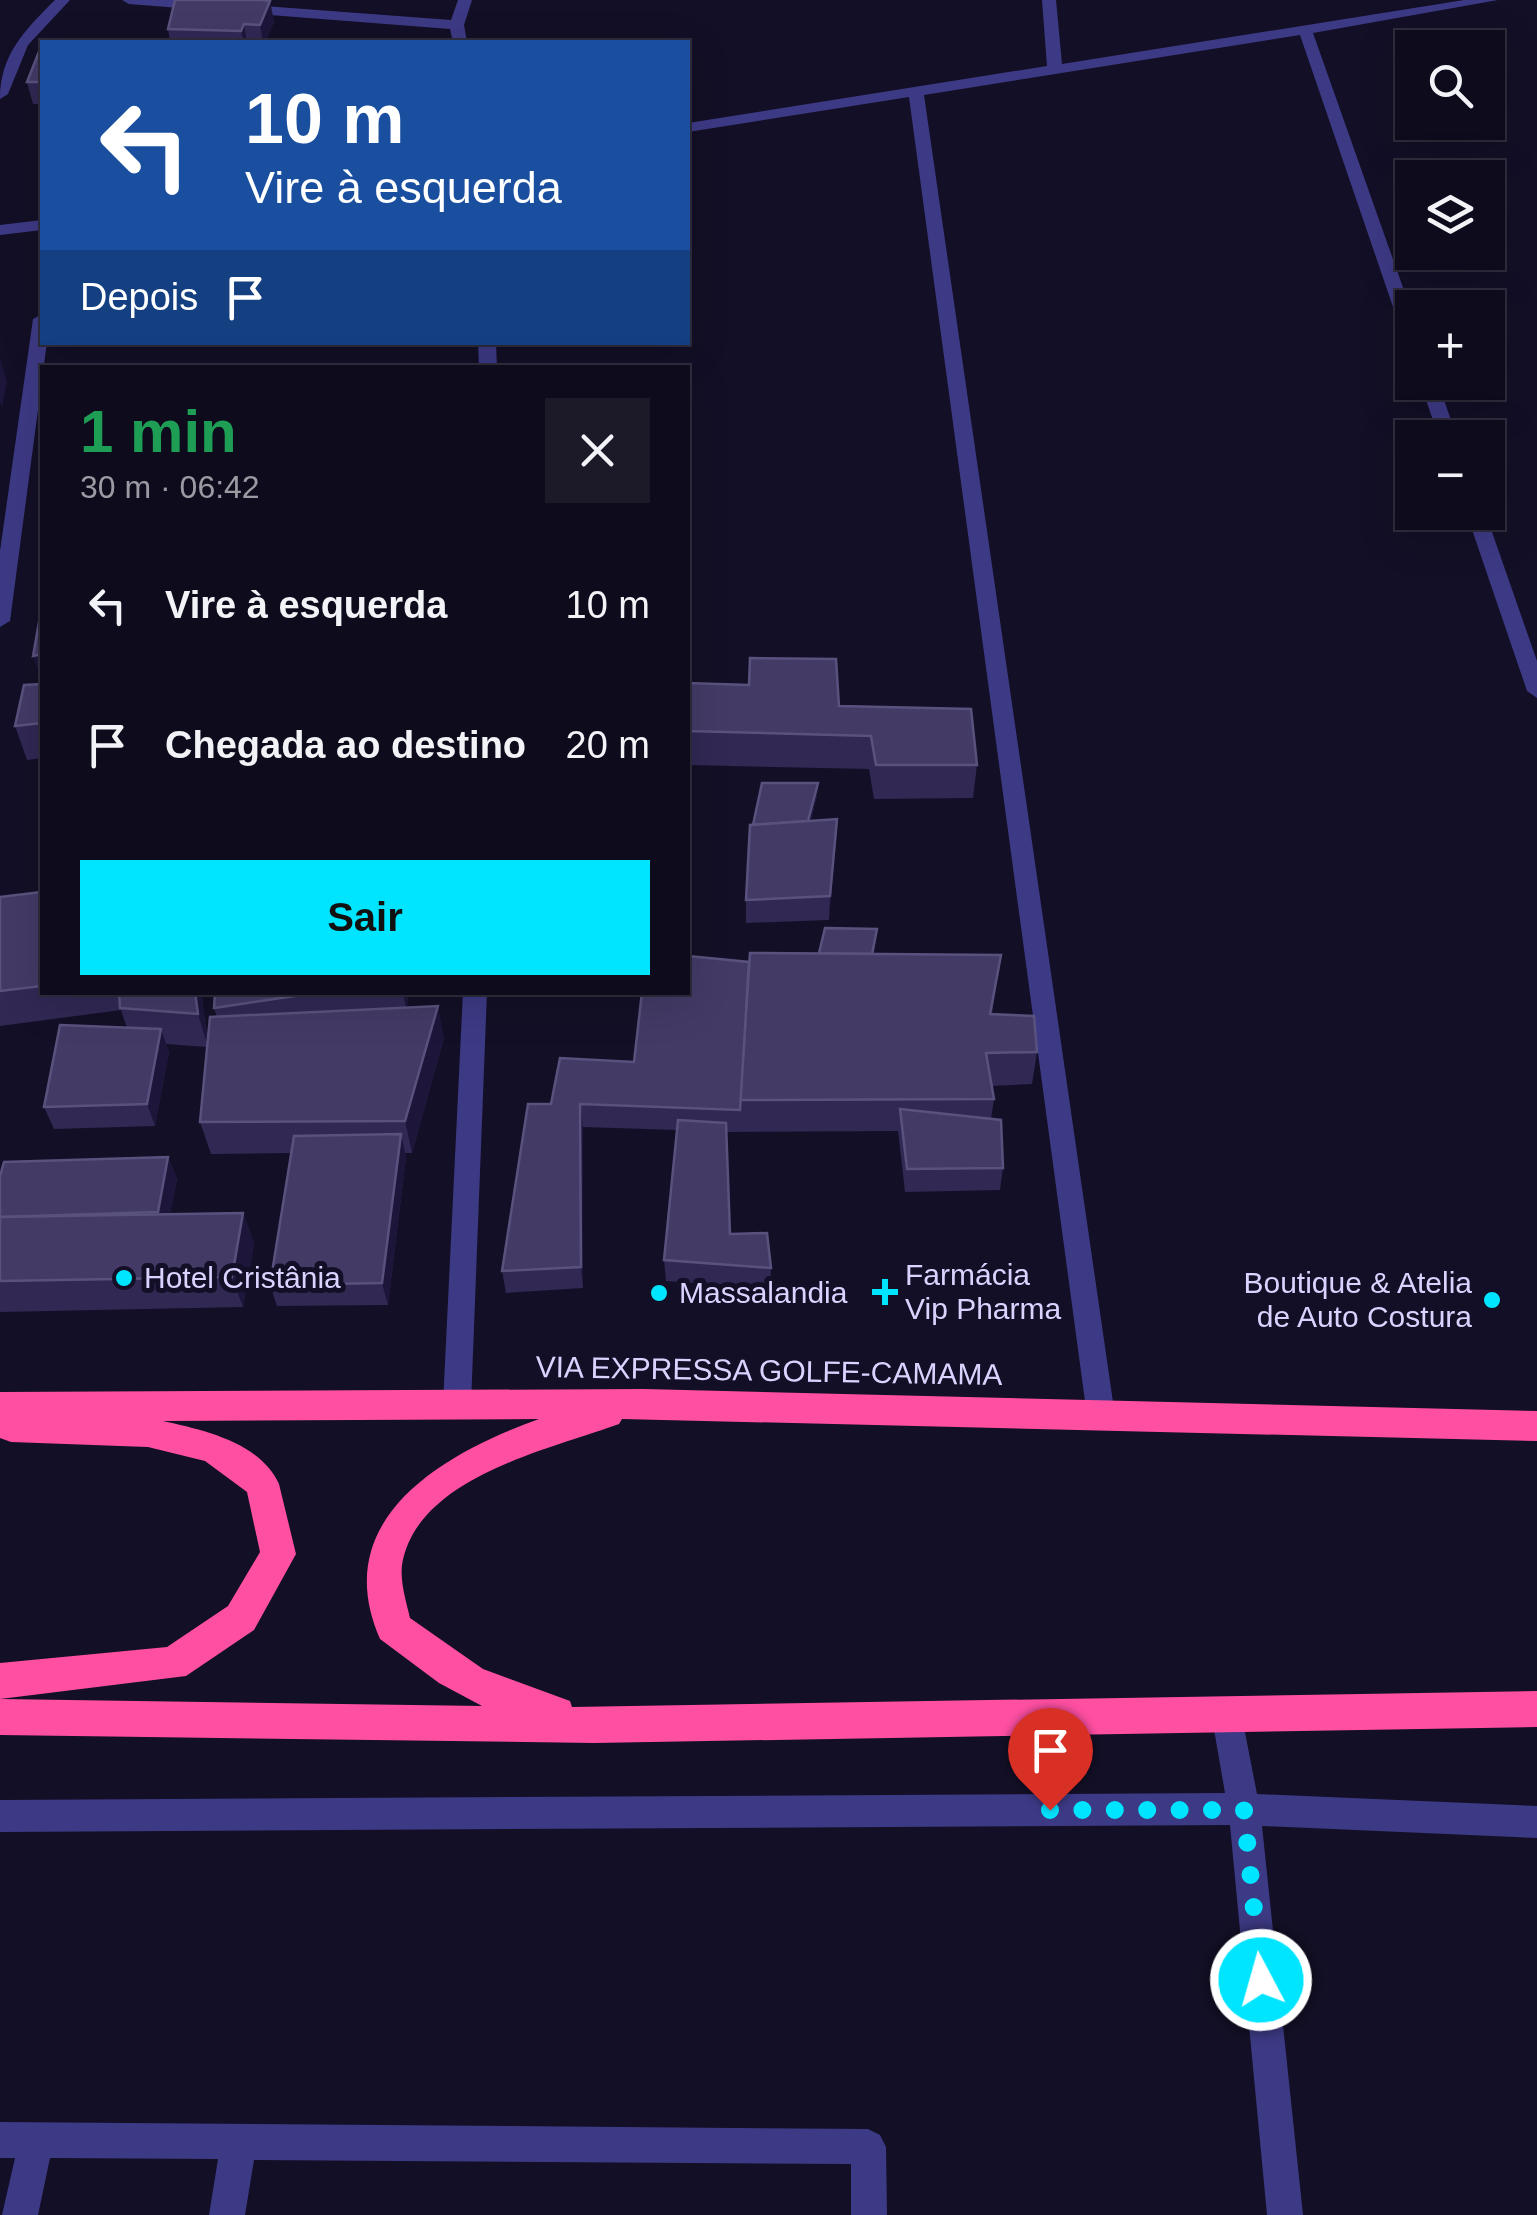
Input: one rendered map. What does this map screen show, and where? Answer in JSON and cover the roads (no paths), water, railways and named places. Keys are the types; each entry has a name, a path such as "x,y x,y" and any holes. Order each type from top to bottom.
{"highway":[{"name":"VIA EXPRESSA GOLFE-CAMAMA","path":"0,1408 644,1404 1537,1426"},
{"path":"594,1724 512,1701 451,1674 393,1627 384,1561 417,1506 470,1460 528,1436 644,1404"},
{"path":"0,1426 148,1432 214,1448 262,1484 278,1554 242,1618 173,1664 0,1680"},
{"path":"0,1717 594,1724 1537,1709"}],"street":[{"path":"0,94 21,44 62,0"},
{"path":"129,0 255,4 457,25"},
{"path":"460,40 457,25 465,0"},
{"path":"1049,0 1055,69"},
{"path":"690,128 1306,32 1415,6 1491,0"},
{"path":"1306,32 1396,290"},
{"path":"0,42 21,44"},
{"path":"916,94 1101,1416"},
{"path":"0,230 40,225"},
{"path":"0,621 40,333"},
{"path":"1480,530 1537,691"},
{"path":"457,1404 475,995"},
{"path":"1226,1712 1244,1810 1285,2215"},
{"path":"0,1816 1244,1810 1537,1822"},
{"path":"0,2140 868,2147 870,2215"},
{"path":"20,2215 36,2140"},
{"path":"227,2215 239,2141"}],"place":[{"name":"Hotel Cristânia","path":"124,1278"},
{"name":"Farmácia Vip Pharma","path":"885,1292"},
{"name":"Massalandia","path":"659,1293"},
{"name":"Boutique & Atelia de Auto Costura","path":"1492,1300"}]}
